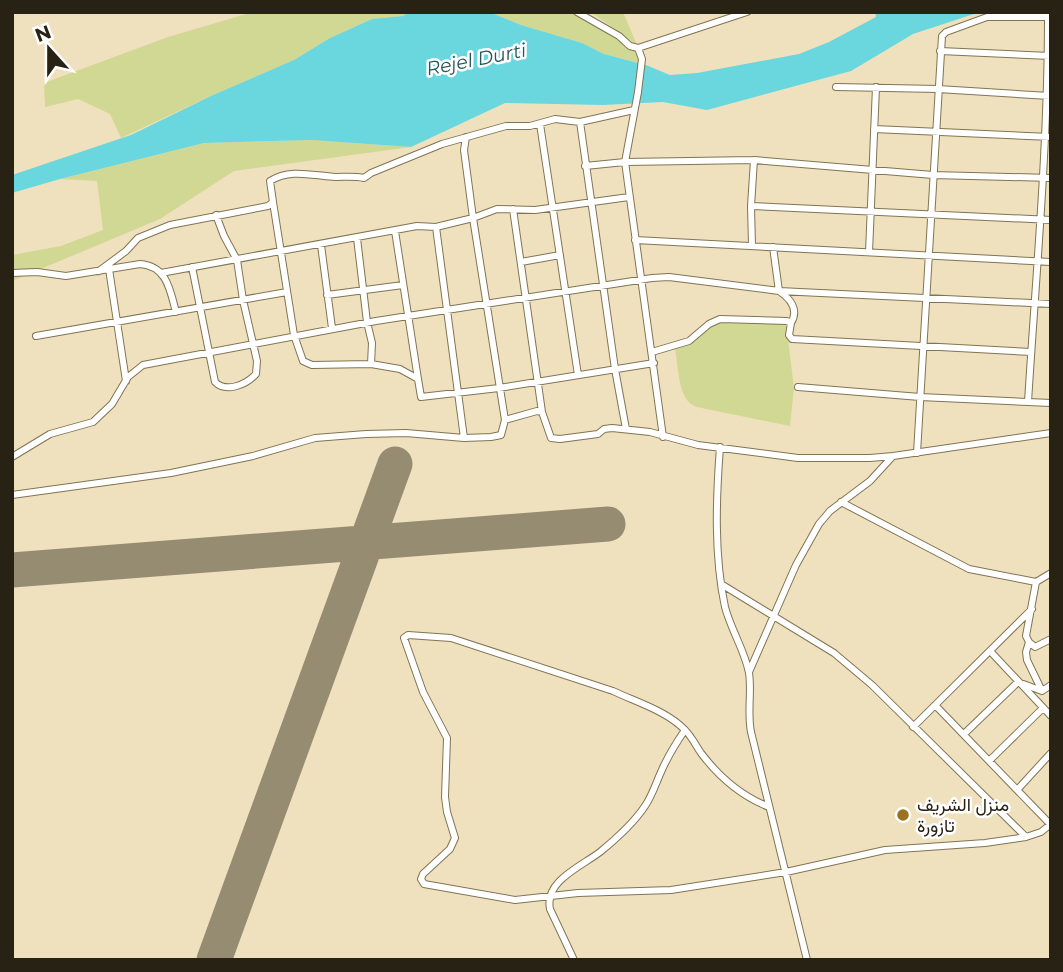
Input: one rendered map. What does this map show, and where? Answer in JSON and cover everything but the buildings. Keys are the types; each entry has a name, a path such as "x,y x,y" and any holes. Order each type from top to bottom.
{"street":[{"path":"577,12 619,36 630,46 638,48 747,12"},
{"path":"917,453 943,34 980,19 1000,16 1050,17 1047,178 1041,220 1028,402"},
{"path":"638,48 642,59 625,162 663,437"},
{"path":"940,51 1049,55"},
{"path":"836,87 938,89 1049,96"},
{"path":"869,252 876,87"},
{"path":"418,379 400,369 371,364 312,365 303,361 294,335 270,181 279,175 310,173 364,178 442,144 510,125 540,124 555,119 580,122 634,110"},
{"path":"580,122 626,429"},
{"path":"540,124 578,375"},
{"path":"874,129 1048,137"},
{"path":"12,495 171,473 253,456 315,438 406,433 464,438 491,438 501,435 505,420 473,218 464,149 466,137"},
{"path":"585,166 625,162 754,160 933,175 1047,178"},
{"path":"752,246 754,160"},
{"path":"161,272 426,225 436,227 496,209 553,208 629,197"},
{"path":"99,271 126,251 138,237 180,222 247,211 268,206 273,202"},
{"path":"751,206 1051,220"},
{"path":"513,209 542,412 551,438 591,435 612,428 626,429 650,432 698,445 798,458 893,456 1051,433"},
{"path":"192,267 198,308 215,382 225,388 243,384 256,374 258,369 237,260 216,215"},
{"path":"436,227 464,438"},
{"path":"396,231 421,397 499,388 654,363"},
{"path":"357,238 372,343 371,364"},
{"path":"635,240 1051,262"},
{"path":"321,245 332,328"},
{"path":"773,247 779,291 790,300 794,309 789,335 792,339 1031,352"},
{"path":"520,262 560,256"},
{"path":"12,273 37,272 66,276 150,265 161,272 168,284 176,312"},
{"path":"109,270 126,381"},
{"path":"12,457 42,437 93,422 112,404 131,374 143,365 332,328 640,280 669,277 779,291 1051,304"},
{"path":"327,295 403,285"},
{"path":"36,336 287,292"},
{"path":"652,352 689,341 709,324 720,319 784,320 791,323"},
{"path":"798,387 920,397 1051,403"},
{"path":"505,420 542,412"},
{"path":"720,447 718,555 721,584 726,609 749,672 749,721 807,960"},
{"path":"749,672 796,565 819,524 830,511 870,481 893,456"},
{"path":"841,502 969,569 1036,582 1051,573"},
{"path":"1036,582 1026,636 1035,647 1051,639"},
{"path":"721,584 834,653 872,685 1026,837"},
{"path":"913,727 1032,609"},
{"path":"769,807 747,797 725,780 706,760 685,730 654,710 613,691 451,638 406,636 404,641 423,692 447,738 445,797 455,838 450,849 421,879 424,884 514,900 550,895 671,890 786,872 885,850 985,843 1026,837 1041,832 1051,824 935,705"},
{"path":"1029,642 1027,660 1042,691"},
{"path":"990,651 1051,716"},
{"path":"1018,681 1042,691"},
{"path":"964,734 1018,681"},
{"path":"1042,691 1051,685"},
{"path":"989,761 1043,708"},
{"path":"574,960 550,909 550,895 557,884 598,853 646,805 685,730"},
{"path":"1017,790 1051,753"}],"green space":[{"path":"253,12 409,12 403,16 372,19 330,38 294,60 121,138 110,114 78,99 45,107 44,83 168,37"},
{"path":"489,12 572,12 589,19 637,49 640,63 604,54 582,43 521,25"},
{"path":"589,12 623,12 637,45 595,15"},
{"path":"311,140 411,147 234,171 160,219 12,281 12,255 61,246 103,230 97,181 60,179 204,143"},
{"path":"717,321 786,323 794,388 790,426 690,404 682,391 675,349 695,341"}],"water":[{"name":"Rejel Durti","path":"409,12 489,12 670,75 697,73 799,54 829,42 876,17 875,12 980,12 913,34 851,71 707,110 663,102 603,105 505,103 411,147 311,140 204,143 12,193 12,175 131,135 294,60 330,38 372,19 403,16"}],"runway":[{"path":"214,960 395,464"},
{"path":"12,570 608,524"}],"place":[{"name":"منزل الشريف تازورة","path":"903,815"}]}
